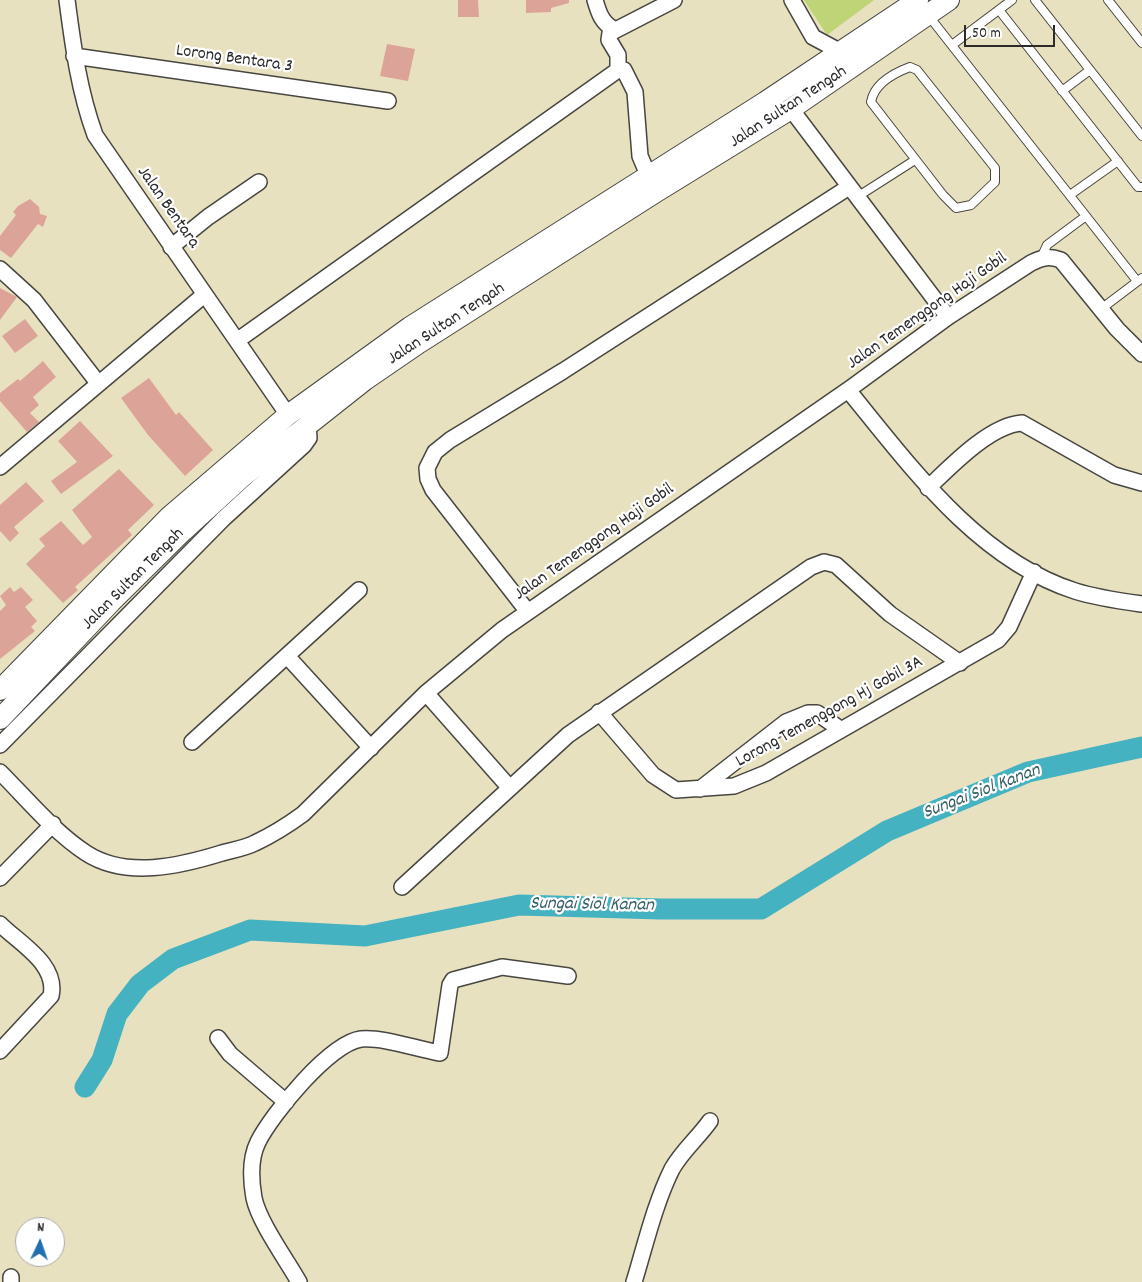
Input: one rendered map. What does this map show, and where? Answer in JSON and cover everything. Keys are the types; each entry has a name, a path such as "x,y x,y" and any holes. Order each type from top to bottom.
{"main road":[{"name":"Jalan Sultan Tengah","path":"0,690 170,516 288,415 410,327 842,52 923,7 949,0"},
{"name":"Jalan Sultan Tengah","path":"0,719 110,602 182,531 241,478 365,380 419,343 656,192 791,109 923,7"}],"street":[{"name":"Jalan Bentara","path":"68,0 74,56 84,103 94,135 204,295 238,340 288,415"},
{"path":"595,0 600,18 605,25 615,30"},
{"path":"618,70 618,56 610,40 610,33 674,0"},
{"path":"792,0 813,38 842,52"},
{"name":"Lorong Bentara 3","path":"74,56 388,101"},
{"path":"238,340 618,70 624,70 635,92 640,156 648,175"},
{"path":"791,109 948,318"},
{"path":"171,247 208,217 258,182"},
{"path":"528,612 433,490 428,478 427,468 431,458 450,440 853,192"},
{"path":"1041,258 1050,256 1061,260 1124,338 1142,354"},
{"name":"Jalan Temenggong Haji Gobil","path":"0,772 87,854 103,862 124,866 156,868 184,865 253,844 282,829 303,814 426,693 468,657 528,612 848,390 948,318 1041,258"},
{"path":"0,269 34,300 98,383"},
{"path":"0,467 204,295"},
{"path":"848,390 928,488 966,526 1000,551 1034,572 1074,591 1142,604"},
{"path":"928,488 949,468 998,430 1010,424 1022,423 1114,475 1142,483"},
{"path":"0,745 224,518 304,445 309,438 308,425"},
{"path":"402,887 568,735 811,567 824,562 836,565 890,614 960,662"},
{"name":"Lorong Temenggong Hj Gobil 3A","path":"599,712 644,766 662,783 676,790 720,788 745,782 766,773 840,728 998,640 1004,634 1034,572"},
{"path":"192,742 359,590"},
{"path":"287,656 371,748"},
{"path":"426,693 509,787"},
{"path":"700,789 786,722 797,717 817,713 840,728"},
{"path":"0,878 53,824"},
{"path":"0,924 42,962 51,978 53,987 51,996 0,1051"},
{"path":"299,1282 261,1216 253,1188 253,1157 258,1142 286,1102 327,1057 347,1044 360,1039 375,1040 440,1053 450,985 453,980 502,967 568,976"},
{"path":"218,1038 244,1066 286,1102"},
{"path":"634,1282 672,1170 685,1148 701,1134 710,1121"}],"lane":[{"path":"952,45 1012,0"},
{"path":"1035,0 1142,136"},
{"path":"1108,0 1142,43"},
{"path":"923,7 1086,216 1140,279 1101,309"},
{"path":"999,10 1138,187 1142,187"},
{"path":"910,67 917,70 960,123 995,168 997,175 995,182 970,205 956,208 915,160 871,102 872,94 885,81 910,67"},
{"path":"1062,91 1090,70"},
{"path":"853,192 915,160"},
{"path":"1070,195 1118,161"},
{"path":"1041,258 1047,245 1086,216"}],"green space":[{"path":"804,0 874,0 827,35"}],"building":[{"path":"458,0 478,0 479,17 458,17"},
{"path":"526,0 569,0 569,3 551,8 551,12 526,13"},
{"path":"387,44 415,49 408,81 380,76"},
{"path":"30,199 39,207 40,214 47,216 43,227 38,224 11,258 0,250 0,236 16,215 13,212 18,206"},
{"path":"0,288 17,297 0,320"},
{"path":"25,319 38,336 15,353 2,336"},
{"path":"43,361 56,377 33,397 39,405 30,413 39,422 27,432 0,401 0,393 18,379 20,381"},
{"path":"149,378 176,415 179,412 213,450 185,476 148,435 121,398"},
{"path":"80,421 113,456 61,494 51,481 77,462 58,441"},
{"path":"119,469 154,505 128,530 132,535 75,587 78,590 63,603 26,564 45,546 39,539 61,521 83,545 92,537 72,510"},
{"path":"26,482 44,501 14,527 19,533 10,542 0,531 0,505"},
{"path":"10,587 14,592 21,587 33,600 25,607 37,621 31,627 35,631 0,659 0,611 6,605 0,596"}],"waterway":[{"name":"Sungai Siol Kanan","path":"85,1087 102,1060 117,1014 140,984 173,959 250,930 365,936 519,905 660,909 761,909 887,831 1028,772 1142,747"}]}
